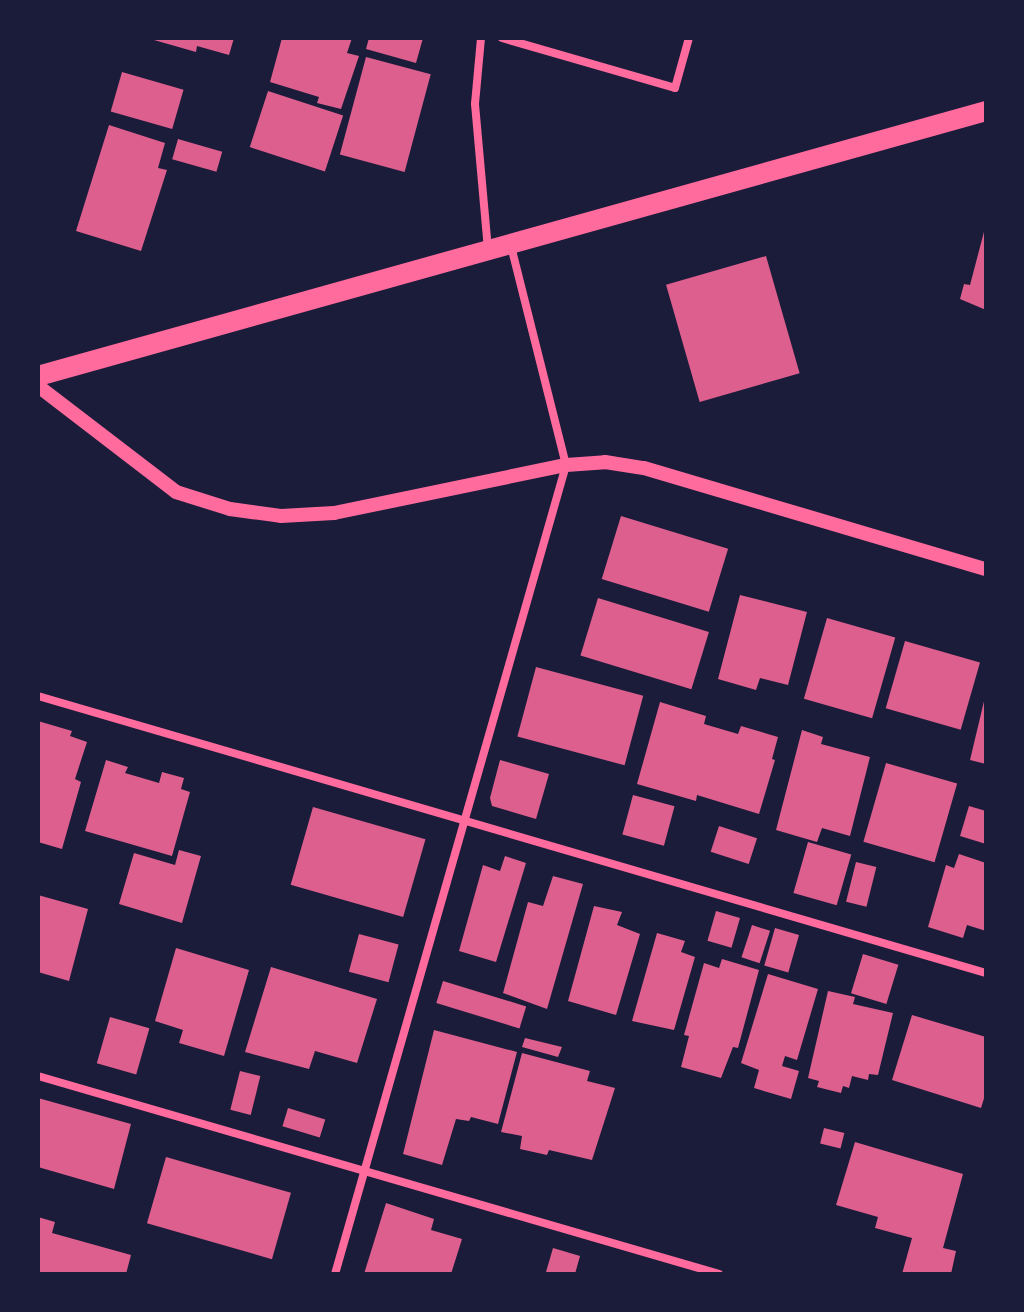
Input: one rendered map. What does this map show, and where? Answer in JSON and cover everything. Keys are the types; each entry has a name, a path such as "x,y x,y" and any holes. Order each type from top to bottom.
{"main road":[{"path":"38,376 986,111"}],"street":[{"path":"481,38 475,104 488,250"},
{"path":"502,38 675,88 689,38"},
{"path":"335,1274 566,465 510,244"},
{"path":"38,386 176,492 230,509 281,516 334,513 566,465 605,462 644,468 986,569"},
{"path":"38,696 986,973"},
{"path":"38,1076 719,1274"}],"building":[{"path":"147,38 234,38 229,55 197,46 196,52"},
{"path":"282,38 352,38 347,53 359,56 341,109 317,103 319,97 270,82"},
{"path":"369,38 423,38 416,63 366,49"},
{"path":"366,57 431,74 405,172 340,155"},
{"path":"122,72 184,90 172,129 111,111"},
{"path":"268,91 343,115 325,172 250,147"},
{"path":"109,125 165,143 158,168 167,170 141,251 76,231"},
{"path":"178,139 222,152 216,172 172,159"},
{"path":"985,228 986,310 960,299 964,284 970,285"},
{"path":"766,256 800,373 700,402 666,285"},
{"path":"621,516 728,549 709,612 602,579"},
{"path":"740,595 807,612 788,685 760,678 756,690 718,679"},
{"path":"598,598 709,632 691,689 580,655"},
{"path":"827,618 895,638 872,718 804,699"},
{"path":"905,641 980,662 961,730 886,708"},
{"path":"536,667 643,696 625,765 517,737"},
{"path":"986,697 986,764 970,760"},
{"path":"660,702 706,716 704,724 738,734 741,726 778,737 772,759 775,760 759,814 697,795 696,801 637,784"},
{"path":"38,721 72,731 70,736 87,742 75,779 81,782 62,849 38,842"},
{"path":"802,730 823,737 821,744 870,757 850,836 822,828 817,842 776,830"},
{"path":"106,760 128,767 125,773 159,783 162,772 184,778 181,789 190,792 172,856 85,831"},
{"path":"500,760 549,774 536,819 492,806 490,798"},
{"path":"886,763 957,783 935,862 863,842"},
{"path":"633,795 675,806 664,846 622,835"},
{"path":"969,806 986,811 986,844 960,836"},
{"path":"313,807 425,839 403,917 291,885"},
{"path":"719,826 757,838 749,864 711,852"},
{"path":"808,842 851,854 837,905 793,893"},
{"path":"179,850 201,856 182,923 119,904 134,853 175,865"},
{"path":"959,854 986,863 986,931 967,925 963,938 928,927 946,865 954,868"},
{"path":"505,856 526,863 496,962 459,951 483,865 500,871"},
{"path":"856,862 876,867 866,907 846,902"},
{"path":"553,876 583,884 547,1009 503,993 528,902 543,906"},
{"path":"38,895 88,909 69,981 38,972"},
{"path":"594,906 622,912 617,925 640,934 616,1015 568,1001"},
{"path":"716,911 740,918 731,948 707,941"},
{"path":"752,925 770,931 760,963 741,957"},
{"path":"775,928 799,935 788,972 764,965"},
{"path":"657,933 685,941 681,952 695,957 674,1030 632,1021"},
{"path":"359,934 399,945 389,982 349,972"},
{"path":"176,948 249,970 224,1056 179,1043 183,1030 155,1021"},
{"path":"863,954 898,965 886,1004 851,993"},
{"path":"722,959 759,970 738,1048 733,1047 721,1078 681,1067 689,1036 684,1035 704,963 719,968"},
{"path":"271,967 377,999 357,1063 315,1051 309,1069 245,1052"},
{"path":"768,974 818,989 797,1060 785,1056 782,1066 799,1071 791,1099 754,1088 759,1070 741,1063"},
{"path":"443,981 526,1006 519,1028 436,1003"},
{"path":"828,991 855,997 853,1004 893,1013 878,1075 869,1074 868,1080 852,1076 849,1088 843,1086 841,1093 817,1087 819,1081 808,1078"},
{"path":"912,1015 986,1037 986,1092 981,1108 892,1080"},
{"path":"110,1017 149,1028 136,1074 97,1063"},
{"path":"434,1030 517,1052 498,1124 471,1117 469,1121 456,1119 442,1165 403,1154"},
{"path":"525,1038 562,1047 558,1057 522,1047"},
{"path":"522,1053 590,1071 587,1081 615,1088 592,1160 549,1150 547,1155 520,1149 522,1136 501,1132"},
{"path":"240,1071 260,1076 251,1115 230,1110"},
{"path":"38,1098 131,1124 114,1189 38,1167"},
{"path":"288,1108 325,1119 320,1138 282,1126"},
{"path":"824,1128 844,1133 841,1149 820,1144"},
{"path":"855,1142 963,1174 943,1248 956,1251 951,1274 902,1274 912,1238 875,1228 878,1217 836,1205"},
{"path":"166,1157 291,1193 272,1259 147,1223"},
{"path":"386,1203 434,1219 431,1230 462,1239 451,1274 364,1274"},
{"path":"38,1217 55,1222 52,1233 131,1255 126,1274 38,1274"},
{"path":"553,1248 580,1256 575,1274 546,1272"}]}
